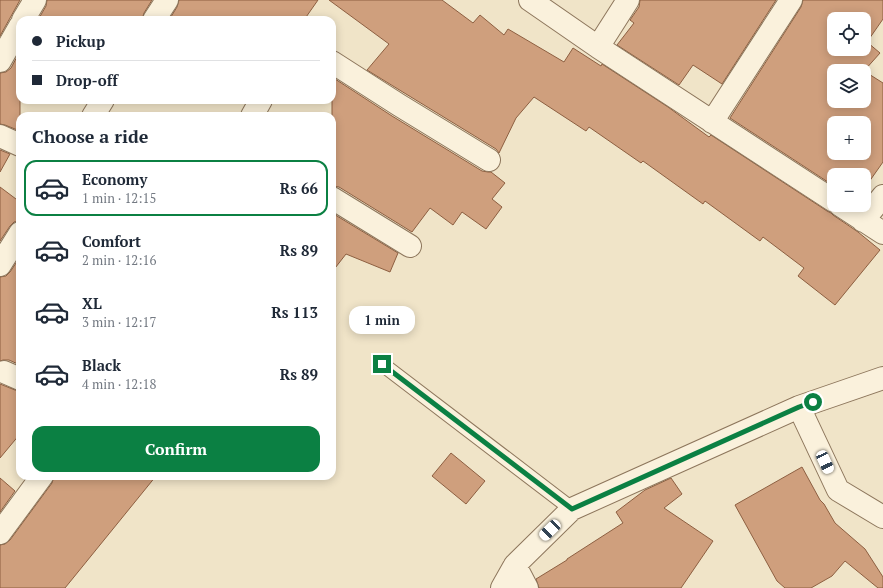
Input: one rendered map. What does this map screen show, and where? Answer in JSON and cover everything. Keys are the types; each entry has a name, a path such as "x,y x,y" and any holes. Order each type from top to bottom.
{"street":[{"path":"25,16 34,0"},
{"path":"157,16 167,0"},
{"path":"530,0 598,47 827,196"},
{"path":"598,47 628,0"},
{"path":"712,122 791,0"},
{"path":"0,61 16,33"},
{"path":"336,65 489,160"},
{"path":"0,136 16,143"},
{"path":"863,220 883,196"},
{"path":"336,200 410,246"},
{"path":"851,212 883,233"},
{"path":"0,265 16,239"},
{"path":"502,588 515,565 572,509 799,407 883,378"},
{"path":"799,407 838,490 883,517"},
{"path":"0,533 39,480"},
{"path":"515,565 527,588"}],"lane":[{"path":"382,364 572,509"}],"building":[{"path":"0,0 20,0 0,36"},
{"path":"47,0 152,0 143,16 40,16 46,6"},
{"path":"179,0 318,0 307,16 171,16"},
{"path":"329,0 442,0 473,23 480,15 504,35 508,29 564,62 573,48 601,66 602,64 668,107 709,137 711,135 827,212 831,213 880,250 835,305 798,276 804,268 763,237 760,241 705,201 703,204 643,161 641,163 589,127 586,131 534,97 516,118 499,153 496,149 367,70 389,44"},
{"path":"640,0 776,0 722,84 693,65 679,85 617,45 634,23 630,20 639,7"},
{"path":"803,0 883,0 883,19 871,36 871,12 827,12 827,56 871,56 871,45 880,53 870,64 827,64 827,108 871,108 871,75 883,83 883,162 871,179 871,168 827,168 827,181 730,118 801,7"},
{"path":"16,59 16,104 20,104 20,112 16,112 16,129 0,124 0,73 6,72 11,68"},
{"path":"336,80 482,171 491,172 505,183 492,199 502,207 486,229 462,212 453,225 430,208 412,232 336,187 336,112 332,112 332,104 336,104"},
{"path":"0,150 10,154 0,172"},
{"path":"0,187 16,199 16,222 10,226 0,241"},
{"path":"336,215 398,253 390,272 346,254 336,267"},
{"path":"16,263 16,363 9,360 0,361 0,277 6,276"},
{"path":"0,384 16,390 16,439 0,458"},
{"path":"451,453 485,481 466,504 432,476"},
{"path":"802,467 820,500 835,523 865,549 883,577 883,588 878,588 845,561 832,576 811,588 785,588 777,581 735,505"},
{"path":"0,478 15,491 0,512"},
{"path":"671,478 682,494 664,508 713,541 681,588 539,588 536,579 623,523 616,512 645,490"},
{"path":"53,480 153,480 65,588 0,588 0,545 5,544 10,540"}],"route":[{"path":"382,364 572,509 813,402"}]}
